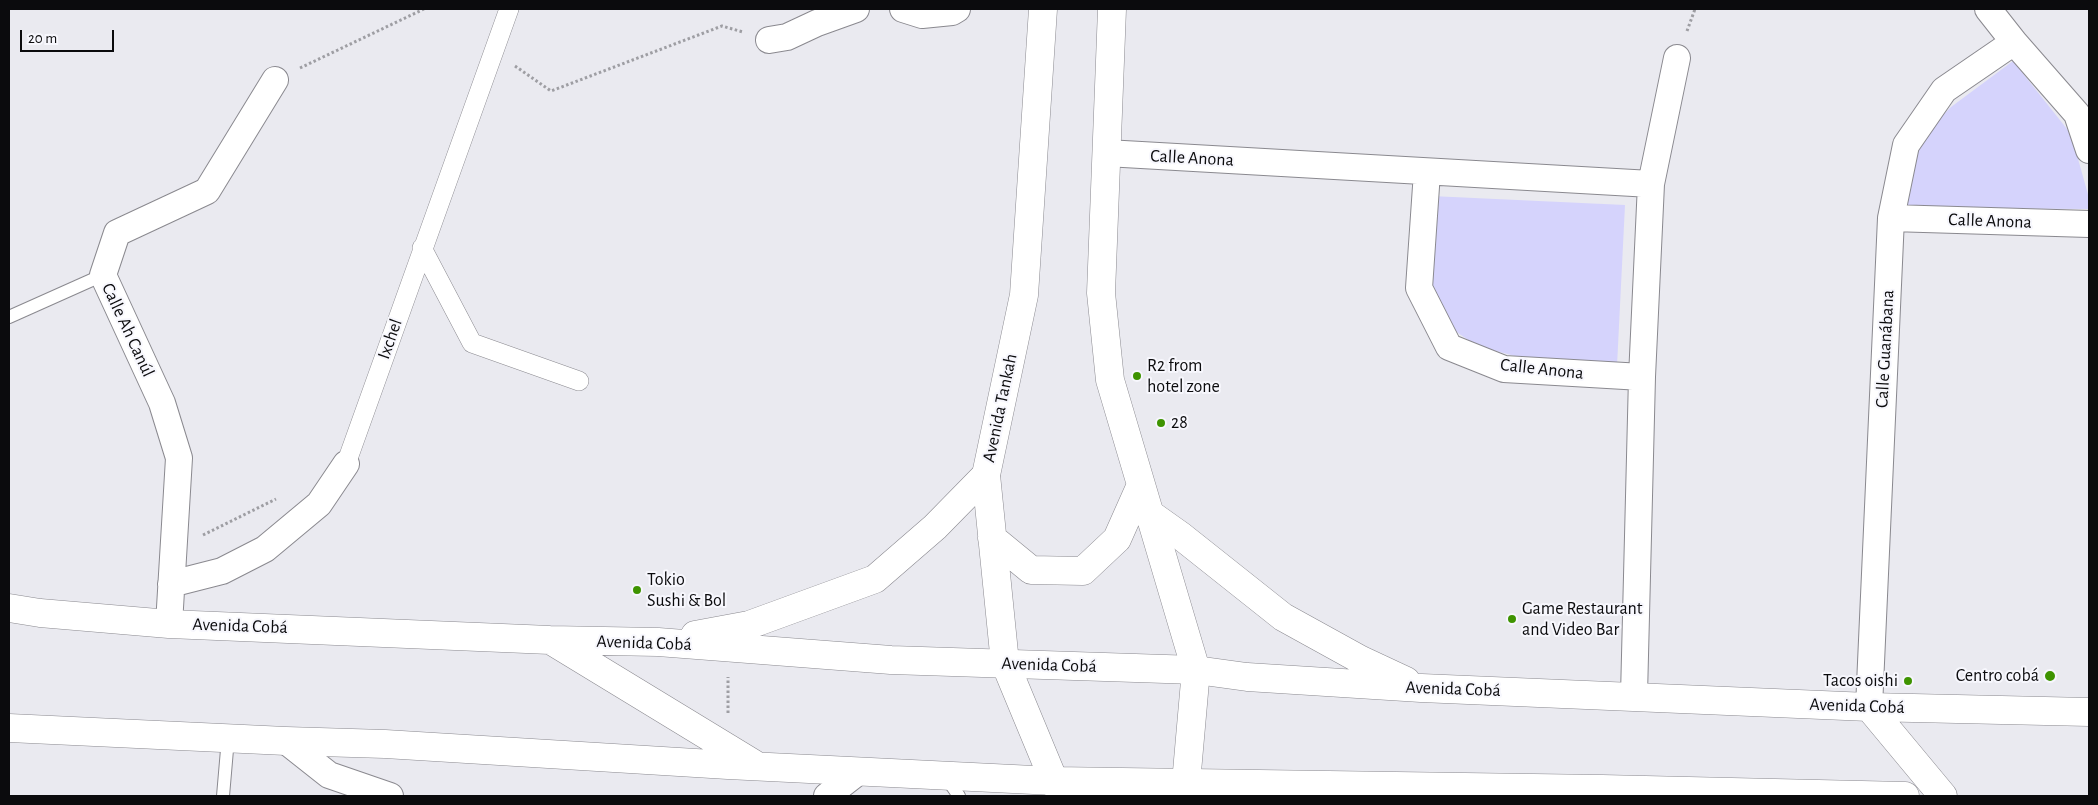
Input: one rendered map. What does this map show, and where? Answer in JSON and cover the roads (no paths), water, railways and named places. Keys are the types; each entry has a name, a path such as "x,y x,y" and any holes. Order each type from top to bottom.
{"main road":[{"name":"Avenida Tankah","path":"1043,9 1024,295 986,476 1005,663 1058,789"},
{"path":"1112,9 1101,293 1110,380 1196,670 1188,789"},
{"path":"658,642 748,625 874,579 935,527 986,476"},
{"path":"992,538 1031,570 1083,571 1117,539 1141,484"},
{"path":"1150,514 1181,536 1283,617 1361,660 1421,688"},
{"name":"Avenida Cobá","path":"9,608 40,614 169,624 550,640 658,642 891,660 1196,670 1247,677 1421,688 1869,707 2089,712"},
{"path":"550,640 757,766"},
{"path":"1869,707 1943,796"},
{"path":"9,728 286,742 385,744 858,772 952,786 1058,789 1602,788 1905,796"}],"street":[{"name":"Ixchel","path":"171,584 222,571 265,549 319,504 346,464 509,9"},
{"path":"769,40 787,37 816,23 856,9"},
{"path":"903,9 922,16 952,12 957,9"},
{"path":"1988,9 2014,42 2077,114 2089,150"},
{"name":"Calle Guanábana","path":"1869,707 1891,218 1906,145 1944,90 2014,42"},
{"path":"1634,696 1642,377 1651,184 1677,58"},
{"name":"Calle Ah Canúl","path":"169,624 179,458 162,403 103,275 117,233 207,191 274,80"},
{"name":"Calle Anona","path":"1106,153 1651,184"},
{"name":"Calle Anona","path":"1427,172 1419,288 1449,347 1504,369 1642,377"},
{"name":"Calle Anona","path":"1891,218 2089,224"},
{"path":"422,248 472,343 579,381"},
{"path":"286,742 329,776 390,796"},
{"path":"827,796 858,772"}],"lane":[{"path":"9,317 103,275"},
{"path":"223,796 228,738"}],"place":[{"name":"R2 from hotel zone","path":"1137,376"},
{"name":"28","path":"1161,423"},
{"name":"Tokio Sushi & Bol","path":"637,590"},
{"name":"Game Restaurant and Video Bar","path":"1512,619"},
{"name":"Centro cobá","path":"2050,676"},
{"name":"Tacos oishi","path":"1908,681"}]}
